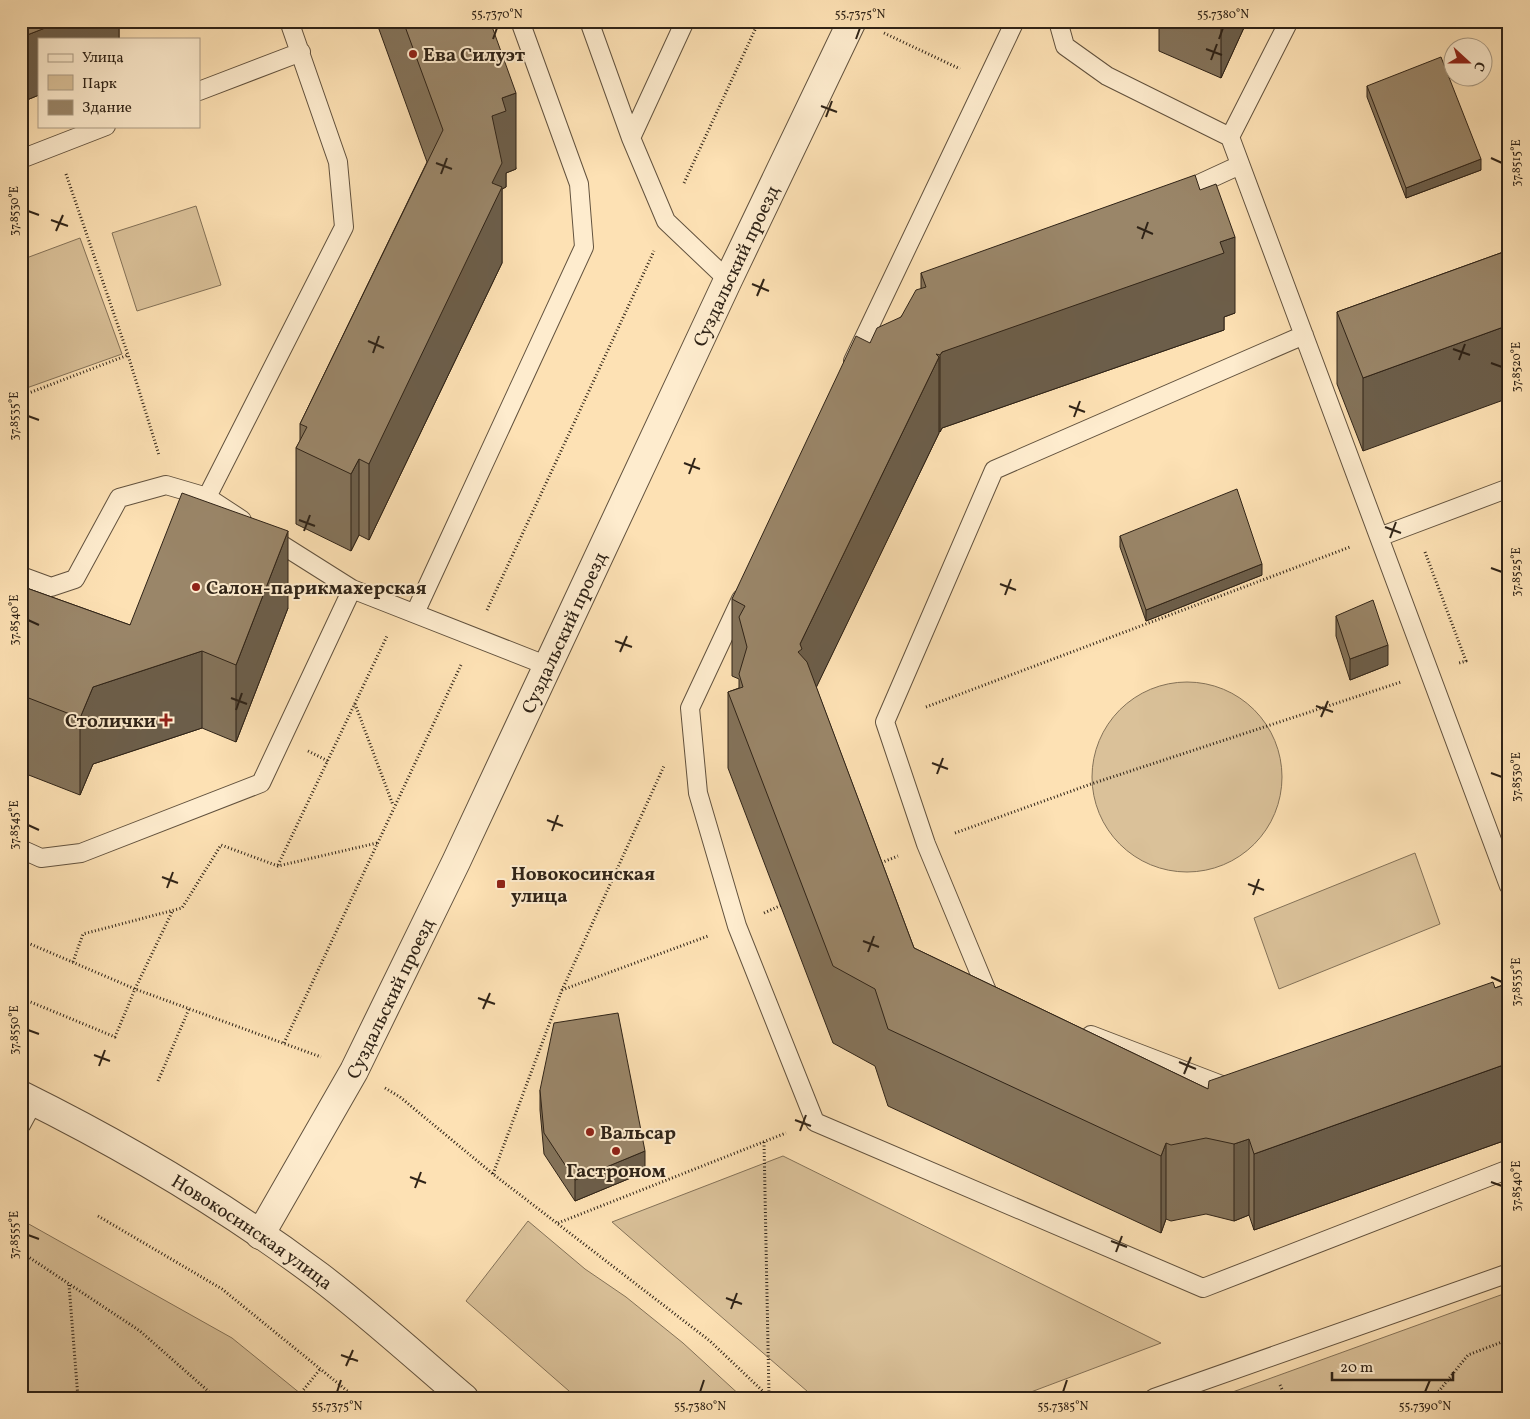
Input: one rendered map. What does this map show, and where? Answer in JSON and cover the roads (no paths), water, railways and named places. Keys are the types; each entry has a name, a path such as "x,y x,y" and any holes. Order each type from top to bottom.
{"street":[{"name":"Суздальский проезд","path":"260,1235 354,1071 456,862 728,280 864,25"},
{"name":"Новокосинская улица","path":"28,1098 189,1189 260,1235 318,1276 464,1398"}],"lane":[{"path":"207,497 344,227 338,162 289,21"},
{"path":"408,611 584,247 579,184 520,21"},
{"path":"589,21 631,138 666,221 728,280"},
{"path":"631,138 685,21"},
{"path":"847,374 1015,21"},
{"path":"1058,21 1065,46 1107,76 1230,137 1509,886"},
{"path":"1230,137 1289,21"},
{"path":"200,91 301,52"},
{"path":"21,159 101,128"},
{"path":"1160,202 1240,165"},
{"path":"864,338 890,326"},
{"path":"1008,1003 990,996 926,844 885,722 994,470 1304,335"},
{"path":"21,576 51,587 75,579 119,498 166,485 207,497 352,589 548,666"},
{"path":"1379,537 1509,488"},
{"path":"750,582 690,708 698,794 737,926 815,1122 1203,1288 1509,1169"},
{"path":"21,849 41,858 81,853 261,782 352,589"},
{"path":"1080,1030 1242,1093 1251,1089"},
{"path":"21,1125 28,1098"},
{"path":"1154,1398 1509,1273"}],"place":[{"name":"Ева Силуэт","path":"413,54"},
{"name":"Салон-парикмахерская","path":"196,587"},
{"name":"Столички","path":"166,720"},
{"name":"Новокосинская улица","path":"501,884"},
{"name":"Вальсар","path":"590,1132"},
{"name":"Гастроном","path":"616,1151"}]}
